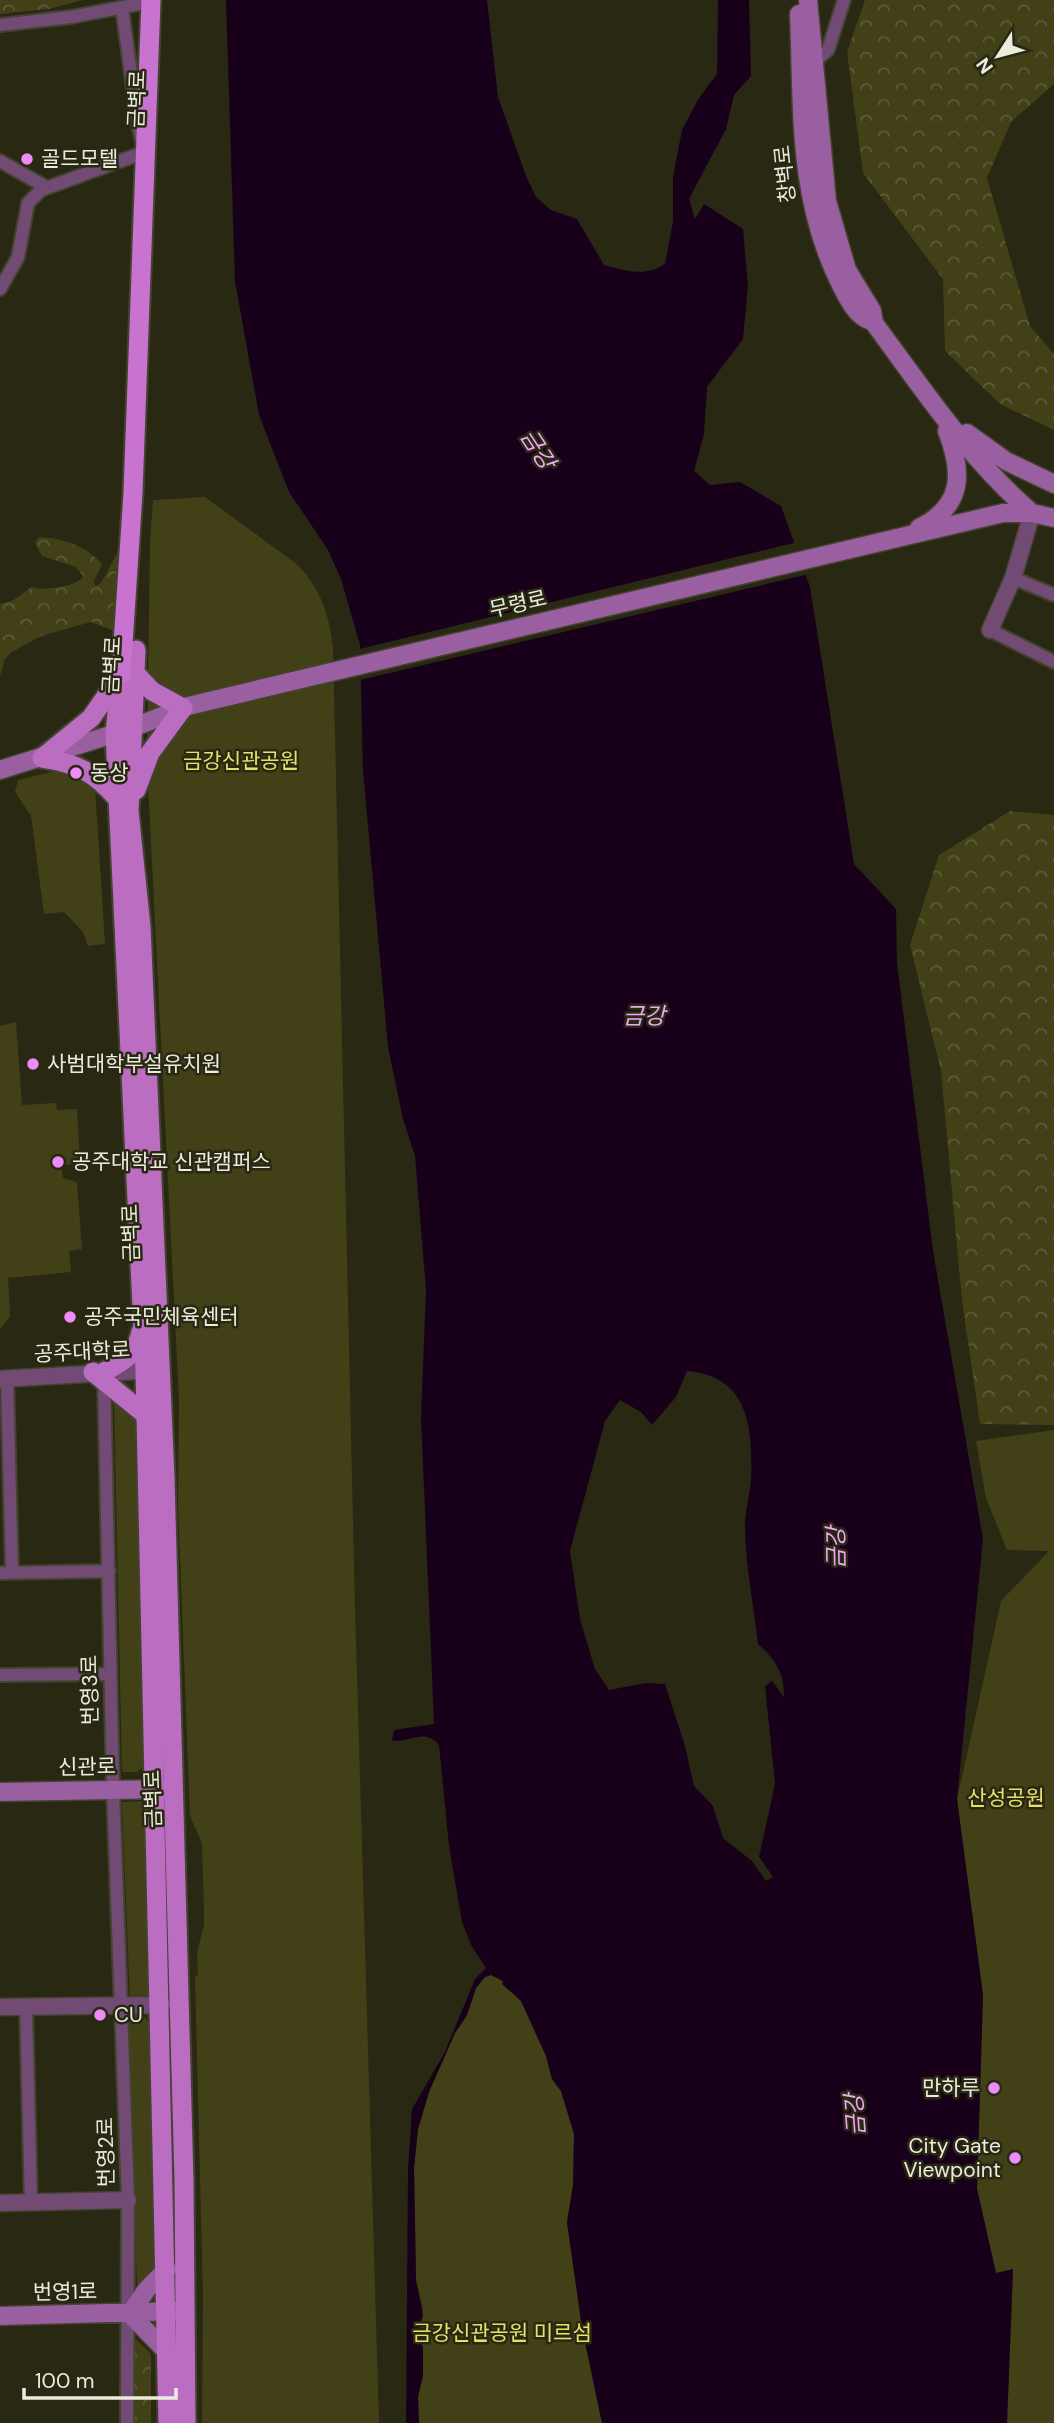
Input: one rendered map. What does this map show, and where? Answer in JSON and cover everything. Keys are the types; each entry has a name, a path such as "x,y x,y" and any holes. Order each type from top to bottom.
{"highway":[{"name":"금벽로","path":"128,673 151,0"},
{"name":"금벽로","path":"136,650 145,491 164,0"}],"main road":[{"name":"창벽로","path":"799,0 803,119 811,205 820,241 848,300 863,319 874,323"},
{"name":"창벽로","path":"808,0 827,201 847,270 872,311 874,323 940,412 1003,486 1032,513"},
{"path":"940,412 1006,461 1054,484"},
{"path":"900,537 929,523 947,506 959,482 956,455 940,412"},
{"name":"무령로","path":"0,771 123,731 185,707 1003,513 1032,513 1054,518"},
{"name":"금벽로","path":"136,650 128,673 123,731 123,804 143,1321 152,1370 146,1416 166,1789 162,2005 167,2269 176,2311 168,2353 168,2423"},
{"path":"128,673 152,691 185,707 150,753 123,804 93,773 74,763 42,758 91,718 128,673"},
{"name":"금벽로","path":"123,804 142,940 152,1370 166,1789 176,2311 186,2423"},
{"path":"143,1321 138,1344 130,1356 100,1375 146,1416"},
{"name":"신관로","path":"0,1792 166,1789"},
{"path":"167,2269 147,2289 130,2314 168,2353"},
{"name":"번영1로","path":"0,2316 176,2311"}],"street":[{"path":"0,25 122,8 143,0"},
{"path":"815,61 828,50 845,0"},
{"path":"0,289 18,257 28,203 46,187 145,152 138,125 122,8"},
{"path":"0,161 46,187"},
{"path":"1032,513 1013,578 990,630 1054,662"},
{"path":"1013,578 1054,595"},
{"name":"공주대학로","path":"109,1571 6,1573 4,1378 100,1375 152,1370"},
{"name":"번영3로","path":"100,1375 109,1571 113,1789 124,2007"},
{"path":"0,1675 110,1674"},
{"path":"0,2007 162,2005"},
{"path":"26,2006 31,2203"},
{"name":"번영2로","path":"0,2203 128,2200 124,2007"},
{"path":"127,2423 130,2314 128,2200"}],"green space":[{"path":"0,0 83,0 49,9 0,14"},
{"path":"865,0 1054,0 1054,84 1011,122 987,178 1030,326 1054,354 1054,430 1000,404 945,351 943,279 863,173 847,52"},
{"name":"금강신관공원","path":"205,497 298,565 323,603 333,647 355,1607 379,2423 202,2423 203,2296 195,1978 198,1974 197,1952 204,1925 202,1843 190,1816 178,1504 179,1399 147,764 153,500"},
{"path":"39,537 74,544 96,558 102,564 94,581 95,586 101,583 123,542 117,616 112,630 91,622 41,636 12,652 5,659 0,676 0,604 12,601 32,587 59,587 84,577 76,567 42,556 35,543"},
{"path":"65,769 95,787 105,944 88,946 83,932 64,912 44,914 31,816 15,792 18,780"},
{"path":"1010,811 1054,815 1054,1425 980,1424 962,1301 941,1071 910,945 939,855"},
{"path":"16,1022 22,1105 56,1103 57,1110 77,1109 80,1164 61,1165 63,1178 77,1182 82,1249 69,1251 71,1272 8,1278 10,1317 0,1329 0,1026"},
{"path":"114,1403 137,1416 147,1764 137,1772 122,1772"},
{"name":"산성공원","path":"1054,1430 1054,2423 1007,2423 1013,2270 996,2273 977,2189 983,1995 957,1799 1001,1601 1049,1551 1007,1550 986,1498 976,1441"},
{"path":"148,1801 156,1993 130,2002 122,1802"},
{"name":"금강신관공원 미르섬","path":"491,1975 503,1981 521,2001 546,2056 552,2079 561,2091 574,2134 573,2185 567,2222 582,2328 602,2423 419,2423 418,2397 423,2376 423,2349 419,2331 423,2309 416,2280 414,2168 418,2129 429,2092 455,2033 467,2015 476,1988 485,1977"},
{"path":"133,2014 142,2014 152,2027 160,2269 148,2285 137,2286 128,2018"},
{"path":"136,2339 151,2354 151,2423 132,2423 132,2344"}],"water":[{"name":"금강","path":"226,0 487,0 498,97 536,197 551,210 577,219 604,265 643,272 665,264 673,221 673,177 682,130 699,98 717,74 718,0 749,0 751,76 734,95 726,129 689,199 695,219 704,204 743,229 748,286 743,339 707,387 704,434 694,471 710,485 740,482 781,506 810,587 854,864 896,909 897,963 933,1251 983,1539 957,1799 983,1995 977,2189 996,2273 1013,2269 1007,2423 602,2423 582,2328 567,2222 573,2185 574,2134 561,2091 552,2079 546,2056 521,2001 502,1984 503,1981 491,1975 485,1977 476,1988 467,2015 455,2033 429,2092 418,2129 414,2168 416,2280 423,2315 419,2331 423,2349 423,2376 418,2397 419,2423 406,2423 408,2170 412,2109 445,2052 475,1979 486,1968 471,1945 462,1922 449,1846 439,1745 428,1737 392,1740 394,1730 434,1724 421,1417 426,1290 415,1156 403,1119 388,1047 363,771 360,645 341,579 328,550 289,492 259,415 235,281","holes":["687,1371 707,1375 735,1393 748,1423 751,1479 745,1527 750,1586 758,1644 778,1667 784,1688 784,1697 772,1681 765,1686 775,1784 759,1857 773,1877 766,1881 752,1861 723,1838 713,1806 694,1786 685,1746 665,1684 646,1683 609,1690 595,1669 580,1619 570,1551 605,1421 620,1400 641,1412 652,1425 676,1397"]}],"pier":[{"path":"798,542 809,574 356,681 356,650"}],"place":[{"name":"골드모텔","path":"27,159"},
{"name":"동상","path":"76,773"},
{"name":"사범대학부설유치원","path":"33,1064"},
{"name":"공주대학교 신관캠퍼스","path":"58,1162"},
{"name":"공주국민체육센터","path":"70,1317"},
{"name":"CU","path":"100,2015"},
{"name":"만하루","path":"994,2088"},
{"name":"City Gate Viewpoint","path":"1015,2158"}]}
